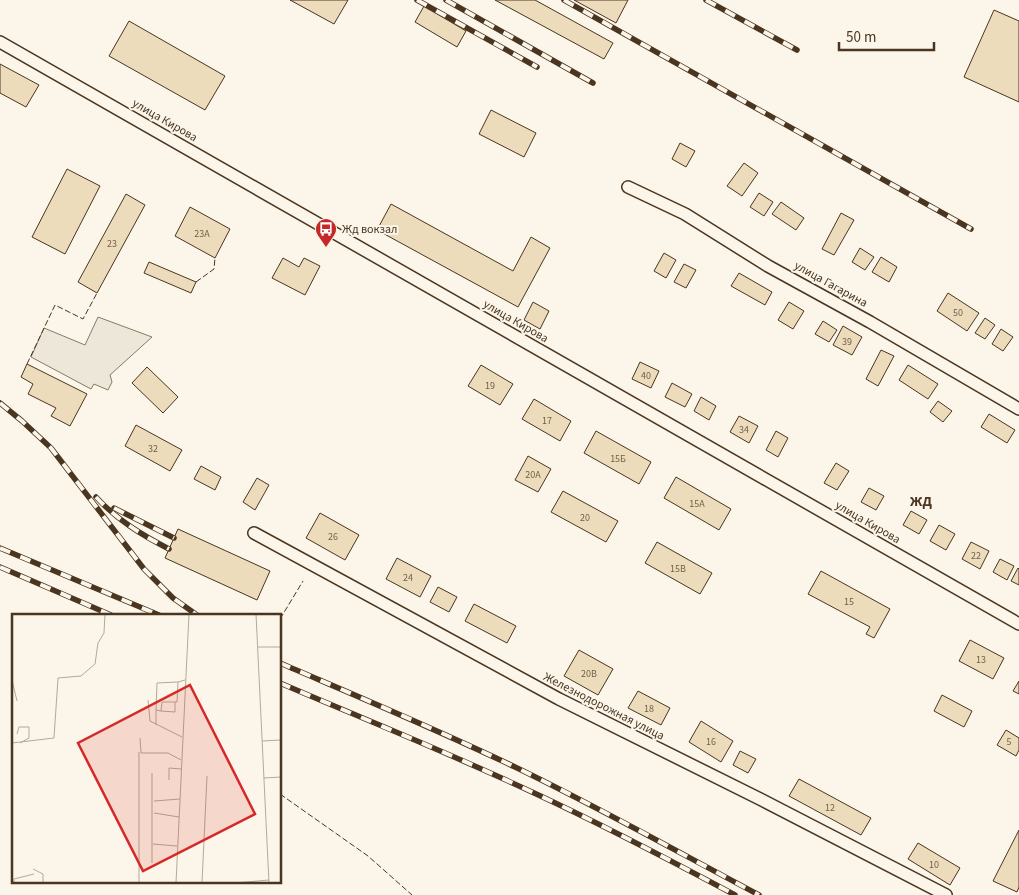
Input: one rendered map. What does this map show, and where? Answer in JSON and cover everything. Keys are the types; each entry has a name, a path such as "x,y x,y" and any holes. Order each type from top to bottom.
{"street":[{"name":"улица Кирова","path":"0,42 1019,624"},
{"name":"улица Гагарина","path":"628,187 685,214 768,266 855,313 1019,409"},
{"name":"Железнодорожная улица","path":"254,533 559,699 760,799 946,895"}],"shaded area":[{"path":"98,317 152,337 110,375 112,382 108,390 94,384 91,389 31,357 44,328 85,345"}],"building":[{"path":"290,0 348,0 334,24"},
{"path":"495,0 535,0 613,43 604,59"},
{"path":"574,0 628,0 616,23"},
{"path":"424,6 466,31 457,47 415,22"},
{"path":"994,10 1019,21 1019,102 964,77"},
{"path":"129,21 225,76 205,110 109,56"},
{"path":"0,64 39,85 26,107 0,93"},
{"path":"491,110 536,133 524,157 479,134"},
{"path":"680,143 695,151 686,167 672,159"},
{"path":"744,163 758,173 742,196 727,186"},
{"path":"67,169 100,186 65,254 32,237"},
{"path":"759,193 773,202 764,216 750,207"},
{"path":"126,194 145,205 97,293 78,282"},
{"path":"781,202 804,218 796,230 772,214"},
{"path":"391,204 513,271 531,237 550,248 518,307 377,230"},
{"path":"190,207 230,229 215,258 175,236"},
{"path":"841,213 854,220 834,255 822,249"},
{"path":"860,248 874,257 865,270 852,262"},
{"path":"664,253 676,260 666,278 654,271"},
{"path":"881,257 897,267 889,282 872,272"},
{"path":"283,258 299,267 304,258 320,266 305,295 272,278"},
{"path":"149,262 196,282 191,293 144,273"},
{"path":"684,264 696,270 686,288 674,282"},
{"path":"739,273 772,292 765,305 731,286"},
{"path":"948,293 979,313 967,331 937,311"},
{"path":"533,302 549,311 540,329 524,320"},
{"path":"789,302 804,311 793,329 778,320"},
{"path":"985,318 995,325 985,339 975,333"},
{"path":"823,321 837,330 829,342 815,334"},
{"path":"843,326 862,337 852,355 833,345"},
{"path":"1001,329 1013,337 1003,351 992,344"},
{"path":"881,350 894,356 878,386 866,379"},
{"path":"640,362 659,371 651,388 632,379"},
{"path":"27,364 87,394 70,426 51,416 56,408 28,394 33,384 21,377"},
{"path":"481,365 513,384 500,405 468,386"},
{"path":"908,365 938,384 928,399 899,380"},
{"path":"147,367 178,397 163,413 132,383"},
{"path":"672,383 692,394 685,407 665,397"},
{"path":"701,397 716,406 709,420 694,411"},
{"path":"534,399 571,421 560,441 522,419"},
{"path":"938,401 952,411 943,422 930,412"},
{"path":"989,414 1015,430 1007,443 981,427"},
{"path":"739,416 758,426 749,443 730,432"},
{"path":"136,425 182,450 170,471 125,446"},
{"path":"596,431 651,462 639,484 584,453"},
{"path":"776,431 788,438 778,457 766,450"},
{"path":"528,456 551,469 538,492 515,480"},
{"path":"836,463 849,471 837,490 824,483"},
{"path":"201,466 221,477 215,490 194,479"},
{"path":"676,477 731,509 719,530 664,498"},
{"path":"257,478 269,485 255,510 243,502"},
{"path":"869,488 884,496 876,510 861,502"},
{"path":"563,491 618,521 606,542 551,512"},
{"path":"911,511 927,520 919,534 903,525"},
{"path":"320,513 359,535 345,560 306,538"},
{"path":"939,525 955,534 946,550 930,541"},
{"path":"178,529 270,571 257,600 165,558"},
{"path":"657,542 712,573 700,594 645,563"},
{"path":"971,542 989,551 980,569 962,559"},
{"path":"397,558 431,576 420,597 386,579"},
{"path":"1000,559 1014,566 1007,580 993,572"},
{"path":"1019,569 1019,585 1011,581"},
{"path":"821,571 890,609 874,638 866,634 870,627 808,594"},
{"path":"438,587 457,597 449,612 430,602"},
{"path":"474,604 516,626 507,643 465,621"},
{"path":"970,640 1004,658 993,679 959,661"},
{"path":"579,650 613,669 598,695 564,676"},
{"path":"1019,681 1019,694 1013,691"},
{"path":"638,691 670,708 661,725 628,708"},
{"path":"942,695 972,711 964,727 934,711"},
{"path":"701,721 733,741 721,762 689,742"},
{"path":"1006,730 1019,738 1019,750 1016,756 997,745"},
{"path":"740,751 756,759 748,773 733,765"},
{"path":"799,779 871,818 861,835 789,796"},
{"path":"1019,830 1019,887 1017,892 993,881"},
{"path":"918,843 960,868 950,885 908,859"}],"railway":[{"path":"417,0 537,67"},
{"path":"446,0 593,83"},
{"path":"564,0 971,229"},
{"path":"706,0 797,50"},
{"path":"0,403 51,448 144,569 173,598 196,614"},
{"path":"96,497 112,513 130,526 169,549"},
{"path":"114,508 174,538"},
{"path":"0,548 157,614"},
{"path":"0,567 109,614"},
{"path":"281,663 428,727 546,782 759,895"},
{"path":"281,683 532,792 634,842 735,895"}],"fence":[{"path":"196,282 214,269 215,258"},
{"path":"27,364 55,305 83,319 97,293"},
{"path":"281,617 303,581"},
{"path":"281,795 368,856 412,895"}],"place":[{"name":"Жд вокзал","path":"326,248"}],"district":[{"name":"ЖД","path":"921,501"}]}
